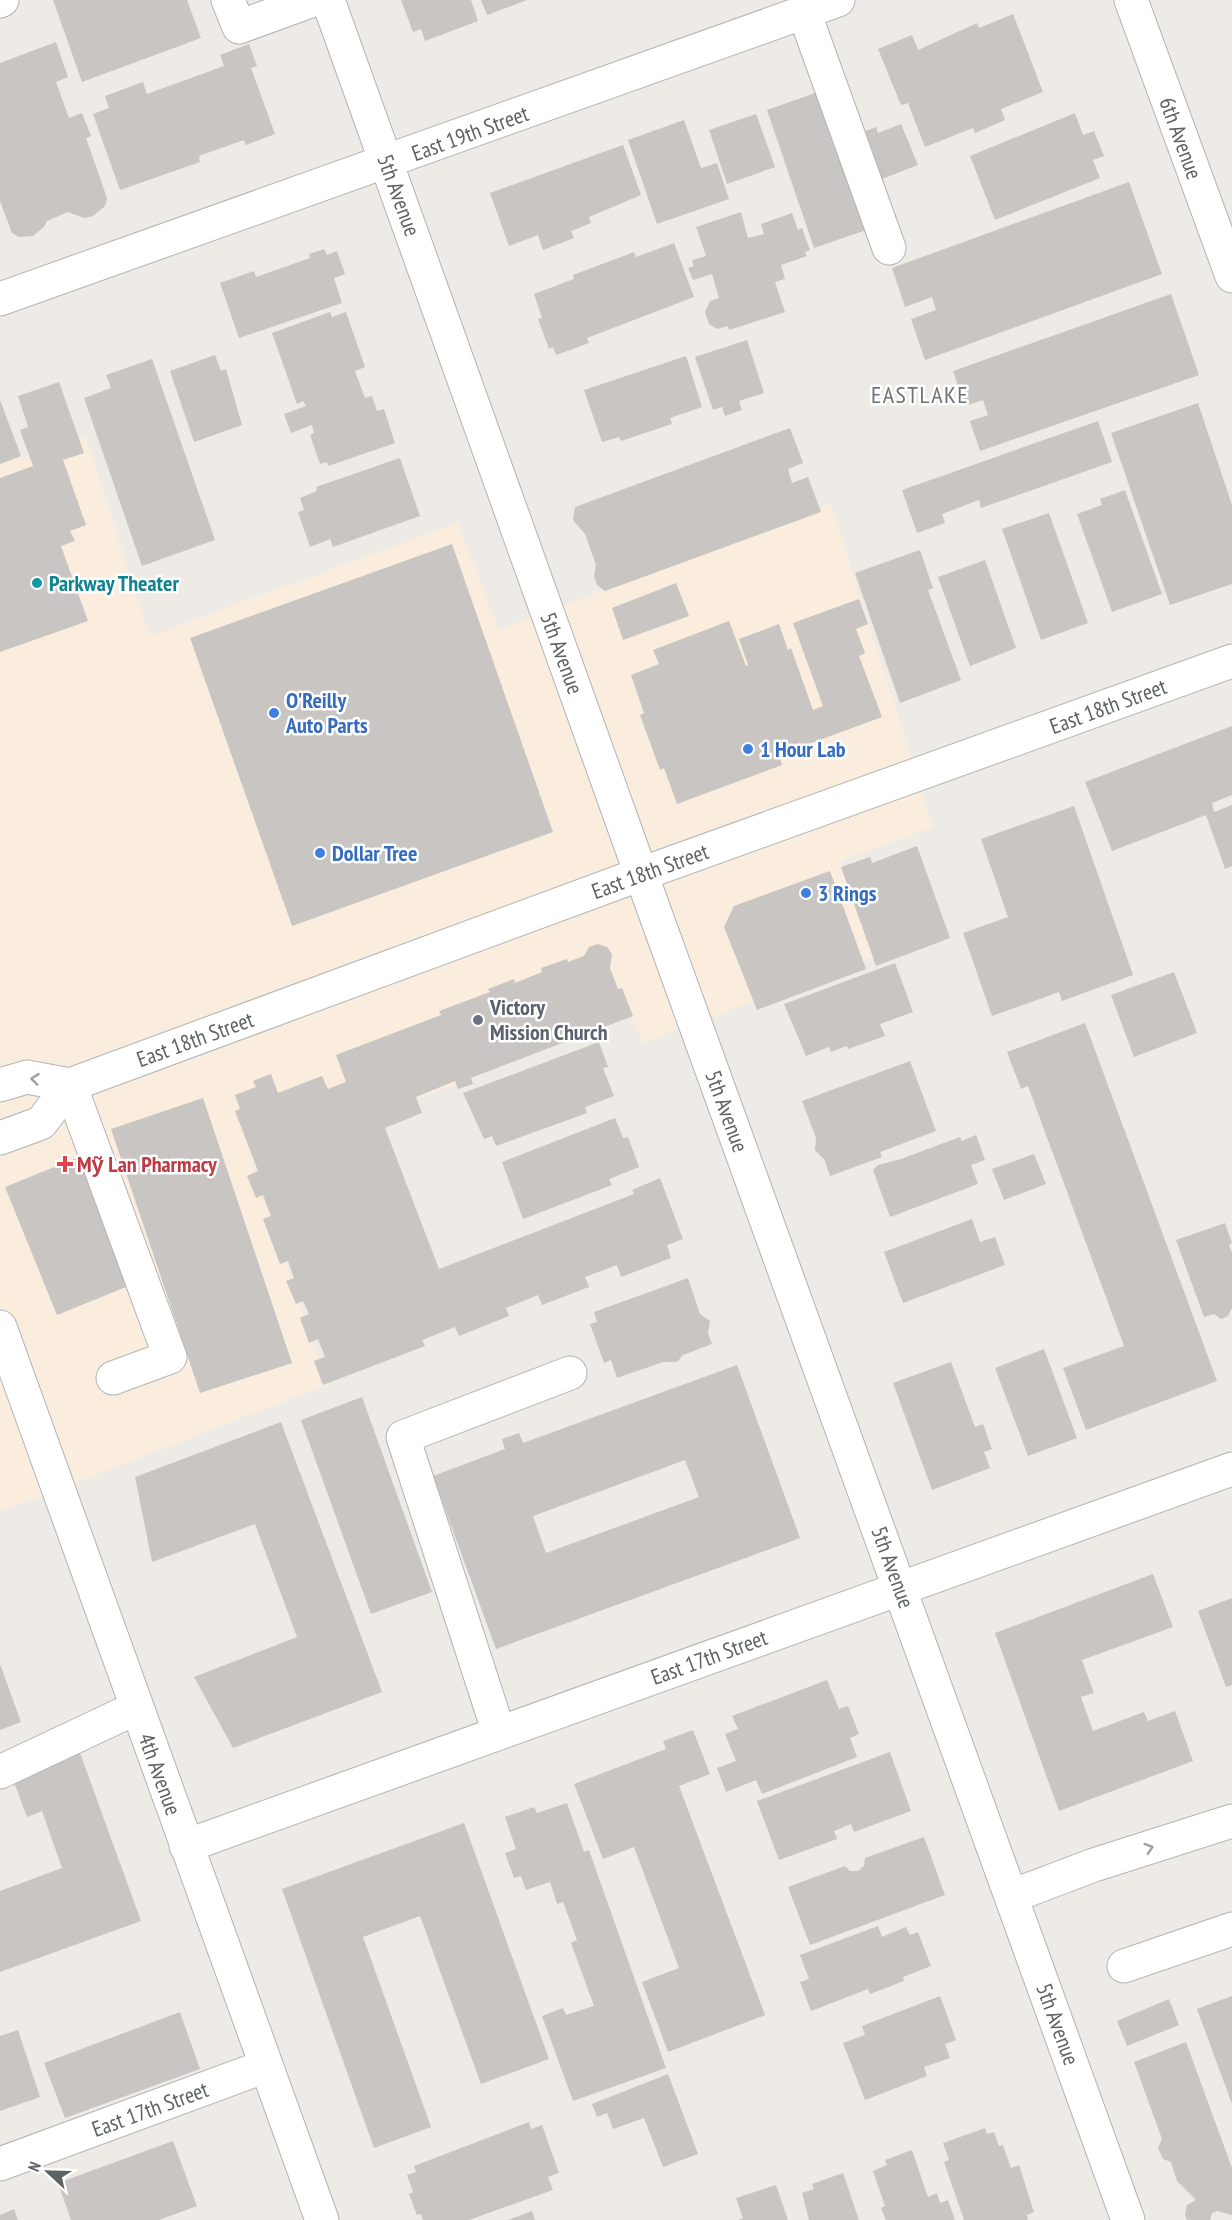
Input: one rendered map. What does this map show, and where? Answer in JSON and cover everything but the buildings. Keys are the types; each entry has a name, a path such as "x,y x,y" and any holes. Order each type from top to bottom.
{"street":[{"path":"228,0 239,27 314,0"},
{"name":"5th Avenue","path":"328,0 641,874 1128,2220"},
{"name":"East 19th Street","path":"0,298 838,0"},
{"name":"6th Avenue","path":"1131,0 1226,239 1232,276"},
{"path":"804,12 888,248"},
{"name":"East 18th Street","path":"70,1085 641,874 1232,661"},
{"path":"0,1085 27,1077 70,1085"},
{"path":"0,1138 41,1123 70,1085"},
{"path":"70,1085 170,1357 113,1378"},
{"name":"4th Avenue","path":"0,1327 322,2220"},
{"path":"499,1733 403,1437 570,1373"},
{"name":"East 17th Street","path":"186,1846 1232,1469"},
{"path":"0,1772 136,1707"},
{"path":"1012,1896 1094,1865 1232,1821"},
{"path":"1124,1966 1232,1929"},
{"name":"East 17th Street","path":"0,2164 266,2066"}],"shaded area":[{"path":"85,436 150,636 458,523 499,630 831,504 933,827 841,861 875,956 642,1043 631,1016 252,1164 327,1385 0,1512 0,465"}],"place":[{"name":"Parkway Theater","path":"37,583"},
{"name":"O'Reilly Auto Parts","path":"274,713"},
{"name":"1 Hour Lab","path":"748,749"},
{"name":"Dollar Tree","path":"320,853"},
{"name":"3 Rings","path":"806,893"},
{"name":"Victory Mission Church","path":"478,1020"},
{"name":"Mỹ Lan Pharmacy","path":"65,1164"}],"district":[{"name":"EASTLAKE","path":"920,394"}]}
